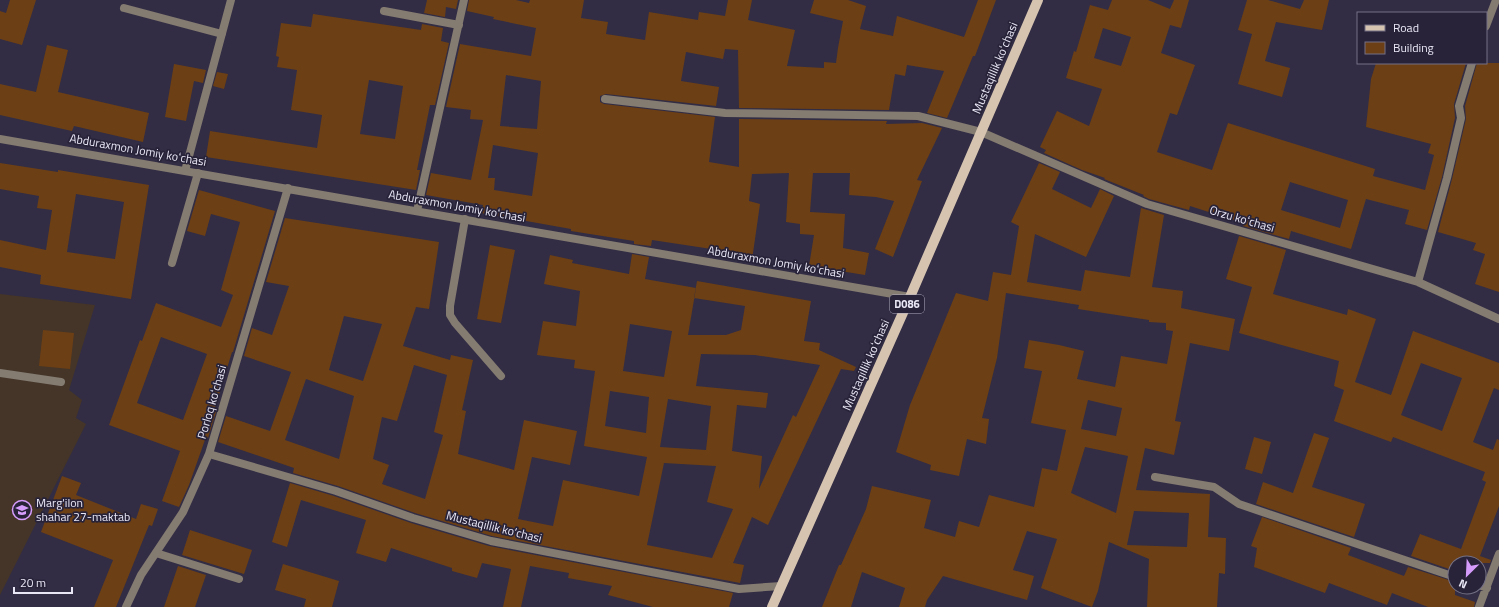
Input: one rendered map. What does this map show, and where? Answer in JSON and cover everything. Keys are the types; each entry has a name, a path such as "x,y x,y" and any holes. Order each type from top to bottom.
{"main road":[{"name":"Mustaqillik koʻchasi","path":"772,607 910,297 1038,0"}],"street":[{"path":"185,171 231,0"},
{"path":"417,211 464,0"},
{"path":"1487,23 1496,0"},
{"path":"124,8 222,34"},
{"path":"384,11 459,25"},
{"path":"1418,282 1448,178 1461,118 1459,106 1472,64"},
{"name":"Orzu koʻchasi","path":"604,99 725,113 918,116 981,132 1147,204 1418,282 1499,319"},
{"name":"Abduraxmon Jomiy koʻchasi","path":"0,139 910,297"},
{"path":"172,263 198,173"},
{"name":"Porloq koʻchasi","path":"126,607 141,575 183,512 209,454 288,188"},
{"path":"465,219 450,306 450,315 455,323 501,376"},
{"path":"0,373 61,382"},
{"name":"Mustaqillik ko‘chasi","path":"209,454 336,491 413,518 492,541 740,589 781,586"},
{"path":"1155,477 1214,487 1239,504 1447,574"},
{"path":"156,553 239,580"},
{"path":"1487,578 1499,554"},
{"path":"1479,607 1481,595"}],"shaded area":[{"name":"Marg'ilon shahar 27-maktab","path":"0,294 95,305 69,390 82,400 76,418 86,424 0,595"}],"building":[{"path":"10,0 36,0 22,45 0,39 0,11 6,13"},
{"path":"427,0 458,0 456,9 446,7 445,17 424,13"},
{"path":"469,0 516,0 529,3 530,0 584,0 581,18 608,22 606,34 645,40 649,12 698,20 699,12 725,16 728,0 752,0 748,20 795,30 787,66 824,68 824,62 836,63 843,21 810,13 814,0 848,0 866,6 860,29 893,36 897,16 964,37 978,0 996,0 975,56 973,56 947,118 927,113 944,71 907,65 905,76 895,74 889,110 739,108 738,50 725,49 723,59 686,52 681,81 719,87 716,106 606,94 600,96 600,102 604,104 715,117 709,162 739,167 739,119 887,121 886,124 922,123 942,128 917,180 922,181 893,257 875,249 894,201 876,197 849,195 850,173 813,173 810,212 845,214 843,248 869,253 865,275 809,266 814,235 800,234 800,224 786,222 789,173 752,174 749,201 760,204 752,260 737,258 738,253 652,240 651,246 634,244 634,241 571,231 571,229 481,213 483,205 426,195 431,173 471,180 483,120 470,119 471,110 446,107 460,44 531,56 536,28 493,19 494,17 467,11","holes":["506,75 541,81 537,129 500,126","493,145 538,153 532,196 494,190 495,178 488,178"]},
{"path":"1112,0 1148,0 1170,9 1174,0 1189,0 1181,28 1170,25 1161,53 1195,65 1177,115 1170,113 1157,152 1212,170 1228,123 1375,169 1373,176 1425,190 1434,155 1428,153 1431,144 1366,127 1371,79 1376,64 1466,64 1454,104 1455,118 1442,177 1427,230 1405,224 1409,210 1366,199 1351,249 1291,231 1289,239 1243,226 1243,223 1190,206 1189,210 1149,199 1143,196 1144,195 1044,153 1046,150 1040,147 1057,111 1089,126 1102,89 1066,78 1074,51 1076,52 1090,5 1108,10","holes":["1103,28 1131,37 1121,66 1094,58","1290,182 1348,200 1340,228 1281,210"]},
{"path":"1247,0 1268,0 1300,9 1304,0 1329,0 1322,30 1276,22 1265,61 1290,68 1282,97 1238,84 1252,34 1238,30"},
{"path":"313,14 421,30 422,24 443,28 441,41 449,43 435,105 430,105 417,170 420,170 416,190 206,157 210,131 317,148 322,115 291,110 297,70 277,67 279,57 276,56 281,23 311,27","holes":["369,80 403,86 395,139 360,134"]},
{"path":"47,45 68,50 58,92 149,113 143,142 74,126 72,131 0,115 0,84 36,92"},
{"path":"1499,63 1499,292 1475,284 1485,254 1473,250 1476,243 1438,232 1466,119 1465,106 1477,64"},
{"path":"174,64 206,70 203,83 194,81 186,121 165,117"},
{"path":"217,72 228,74 224,89 213,86"},
{"path":"0,163 58,172 58,170 149,185 131,299 40,284 41,275 0,267 0,240 46,250 52,210 37,208 39,196 0,189","holes":["76,194 124,202 115,259 67,252"]},
{"path":"1039,163 1060,172 1052,189 1091,208 1100,189 1114,196 1086,257 1035,234 1027,282 1081,291 1085,270 1130,277 1141,208 1164,215 1152,287 1183,291 1181,308 1235,319 1229,351 1190,343 1175,421 1181,422 1174,455 1145,448 1136,490 1210,494 1208,537 1226,538 1225,574 1219,573 1217,607 1147,607 1149,559 1109,542 1098,591 1092,607 1041,588 1057,539 1027,531 1013,570 1034,576 1027,600 943,576 927,600 925,607 899,607 905,588 862,572 851,607 822,607 839,565 841,565 866,509 872,486 931,500 924,528 955,537 959,521 979,527 989,495 1034,507 1042,468 1057,471 1066,430 1031,423 1042,371 1024,368 1029,340 1084,351 1077,379 1115,387 1121,356 1167,364 1173,331 1166,330 1166,323 1149,322 1149,320 1078,309 1079,305 1006,293 997,358 982,418 989,419 986,444 967,439 959,476 930,470 931,465 896,452 910,405 956,293 988,301 993,272 1011,275 1019,226 1011,222","holes":["1088,400 1122,408 1116,436 1081,429","1085,447 1128,456 1116,513 1071,493","1134,511 1189,513 1187,547 1127,545"]},
{"path":"199,190 275,211 214,411 216,412 208,438 206,437 189,485 179,507 162,501 180,451 109,425 140,340 142,341 156,303 221,327 233,295 221,290 240,222 211,214 205,236 187,231","holes":["161,337 207,354 183,420 137,403"]},
{"path":"285,218 439,242 429,309 416,307 403,346 450,360 451,355 473,360 462,410 466,411 458,454 514,470 524,420 577,431 570,465 532,457 518,519 553,526 563,480 639,496 647,457 584,446 595,371 574,368 575,360 537,355 543,321 576,326 580,291 544,284 550,255 573,260 572,263 629,274 632,254 649,257 645,279 696,288 697,281 811,301 804,341 820,343 819,350 856,367 854,371 841,369 768,525 752,517 733,563 744,565 740,583 492,536 415,513 338,486 293,473 294,468 218,442 226,416 270,431 291,372 244,356 252,328 272,335 289,286 266,282","holes":["694,298 745,306 741,330 726,335 688,335","344,316 382,324 363,381 329,370","630,324 672,331 664,377 623,371","701,354 755,355 820,365 796,417 793,415 759,489 762,456 732,451 737,405 766,408 768,393 696,386","414,365 447,375 434,432 443,435 425,499 382,484 389,465 373,459 382,417 397,421","306,379 354,396 339,459 285,440","610,391 649,397 646,433 605,426","668,399 711,406 706,450 660,447","664,463 716,466 707,502 733,509 712,558 647,545"]},
{"path":"1239,236 1286,250 1273,294 1347,315 1348,309 1376,319 1355,382 1391,395 1413,331 1499,363 1499,390 1494,388 1473,442 1493,450 1497,439 1499,440 1499,506 1480,555 1447,555 1447,568 1411,556 1420,534 1461,549 1486,482 1482,480 1485,472 1393,437 1391,442 1334,421 1344,390 1334,386 1339,361 1239,333 1252,287 1226,279","holes":["1421,363 1462,378 1442,431 1401,415"]},
{"path":"490,245 515,250 501,323 477,319"},
{"path":"43,330 74,333 70,369 39,366"},
{"path":"1314,433 1329,438 1312,487 1365,504 1354,537 1256,504 1263,482 1293,493"},
{"path":"1254,437 1271,442 1262,474 1245,469"},
{"path":"62,476 81,483 76,495 136,519 141,504 158,509 152,526 149,525 116,607 94,607 113,560 41,532"},
{"path":"290,483 334,496 411,523 489,546 733,593 729,607 653,607 608,595 612,586 568,578 569,573 530,566 521,607 503,607 511,569 482,563 477,578 452,571 452,568 391,548 386,562 356,553 366,520 301,500 287,547 272,542"},
{"path":"1262,517 1351,548 1348,555 1404,576 1408,567 1447,579 1447,595 1455,595 1475,602 1474,607 1428,607 1392,593 1387,605 1329,583 1325,593 1254,567 1257,548 1251,546"},
{"path":"190,530 252,550 244,574 182,555"},
{"path":"1487,559 1491,560 1490,563 1487,563"},
{"path":"283,564 339,581 332,607 304,607 306,599 275,590"},
{"path":"178,566 206,575 195,607 164,607"}],"place":[{"name":"Marg'ilon shahar 27-maktab","path":"22,510"}]}
